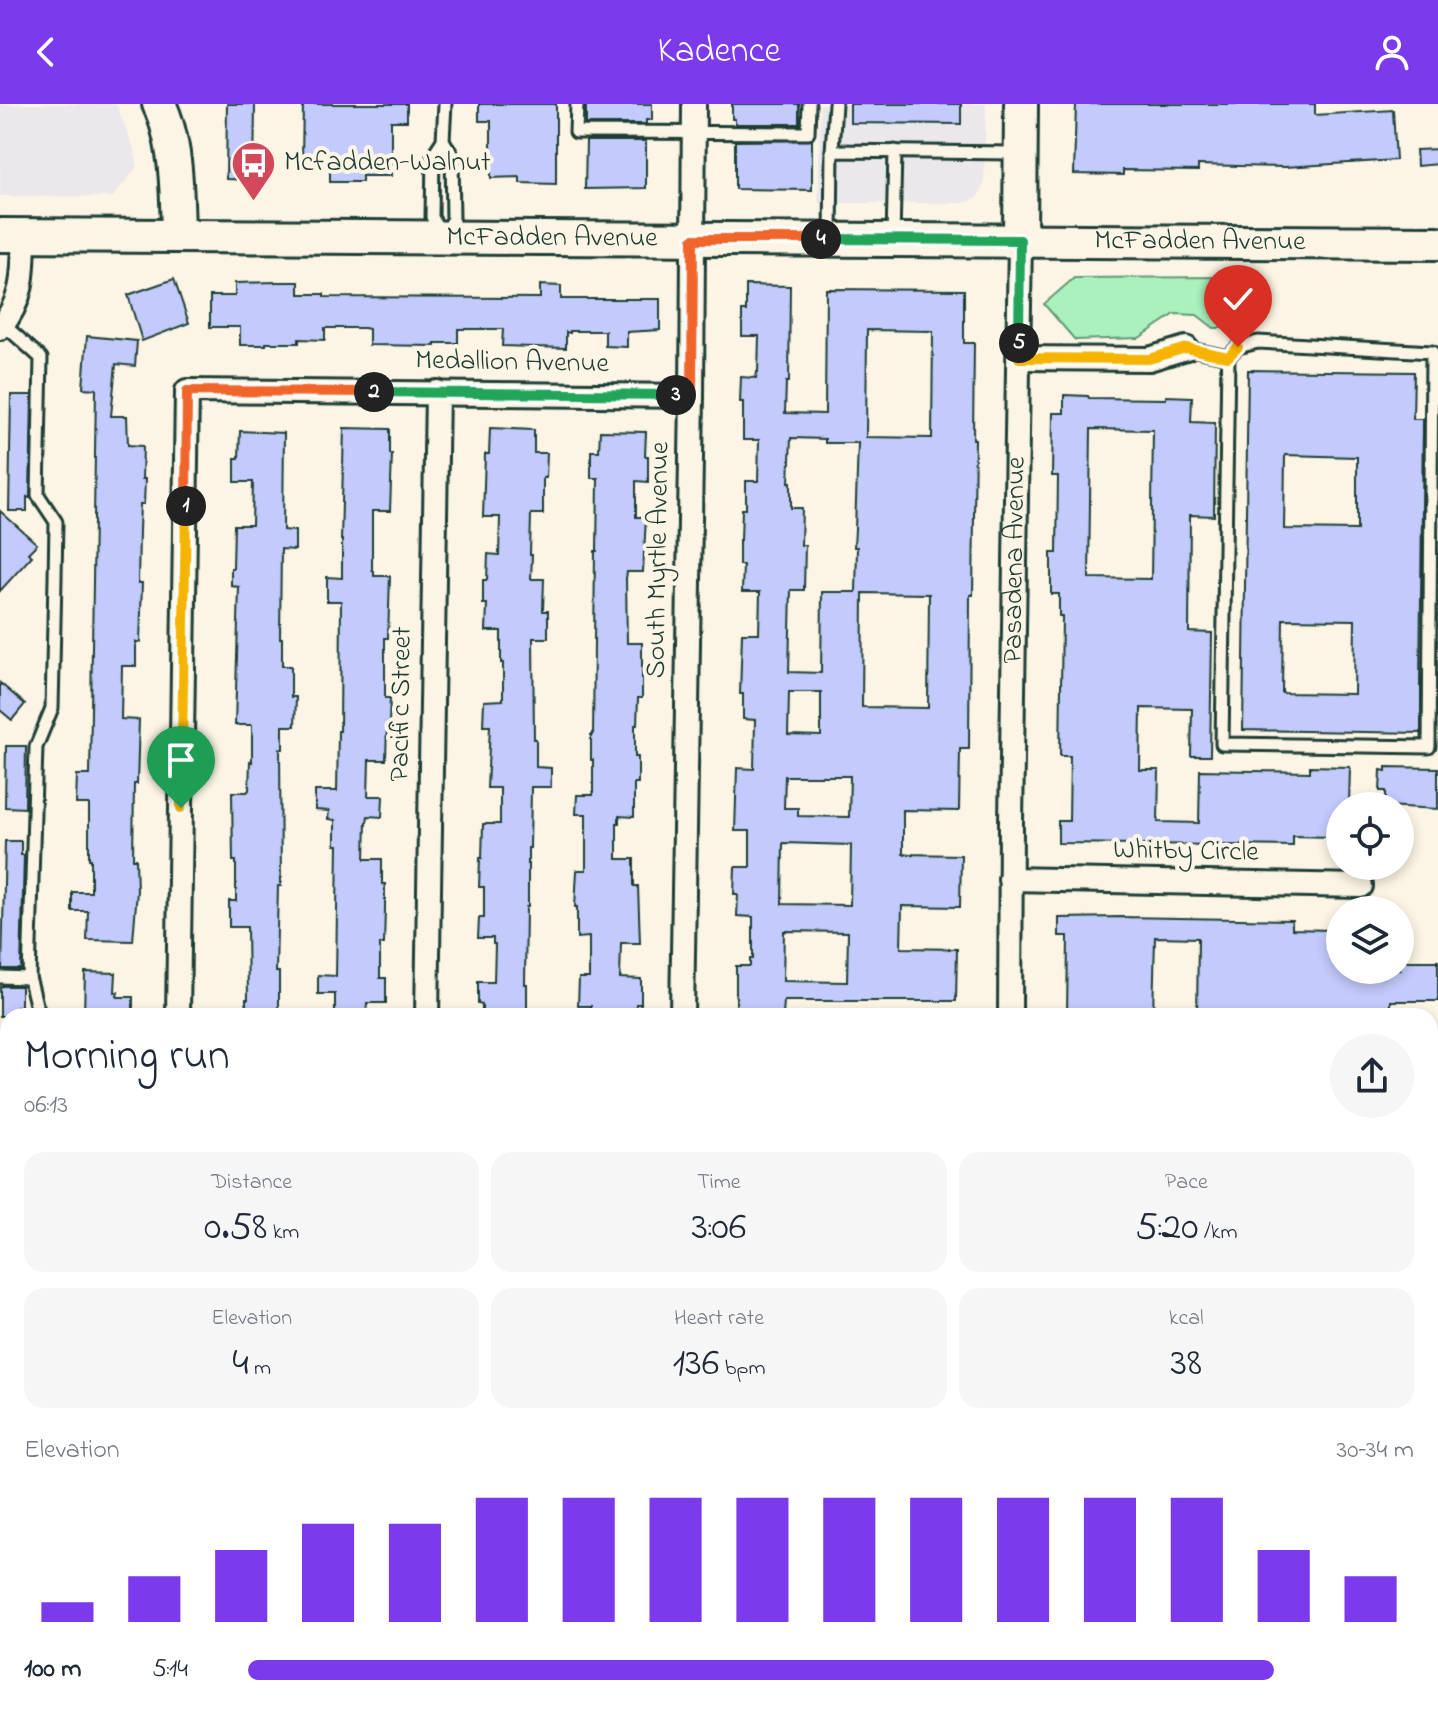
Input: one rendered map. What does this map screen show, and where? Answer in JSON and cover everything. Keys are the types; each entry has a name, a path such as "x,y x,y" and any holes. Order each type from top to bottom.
{"main road":[{"path":"159,104 177,185 178,236"},
{"name":"Pasadena Avenue","path":"1020,240 1021,104"},
{"name":"McFadden Avenue","path":"12,235 1435,243"}],"street":[{"name":"South Myrtle Avenue","path":"682,1008 694,104"},
{"path":"2,326 13,310 23,279 12,235"},
{"name":"Pasadena Avenue","path":"1010,1008 1020,240"},
{"path":"1019,358 1149,359 1186,348"},
{"name":"Medallion Avenue","path":"178,1008 187,391 692,396"},
{"name":"Pacific Street","path":"427,1008 437,392"},
{"name":"Whitby Circle","path":"1010,879 1361,886"}],"lane":[{"path":"443,237 432,217 433,155 443,140 445,104"},
{"path":"577,104 576,132 693,133 808,133 809,104"},
{"path":"830,239 835,104"},
{"path":"443,140 452,155 453,207 453,220 443,237"},
{"path":"832,151 1021,153"},
{"path":"893,239 895,151"},
{"path":"2,326 41,358 38,495 56,522 52,708 36,747 29,978 38,1008"},
{"path":"1258,342 1432,352 1429,747 1222,744 1228,357 1238,347 1258,342"},
{"path":"1186,348 1228,357"},
{"path":"0,977 29,978"}],"shaded area":[{"path":"0,104 116,104 138,166 113,197 0,196"},
{"path":"820,104 986,104 984,185 980,193 977,198 965,203 818,203"}],"green space":[{"path":"1224,277 1224,328 1214,328 1197,315 1175,314 1139,338 1075,340 1044,304 1074,278"}],"building":[{"path":"227,104 255,104 254,180 226,179"},
{"path":"303,104 407,104 407,121 391,121 391,176 362,176 362,182 330,182 330,165 303,164"},
{"path":"479,104 556,104 556,184 520,183 520,177 491,178 491,121 479,121"},
{"path":"586,104 652,104 652,120 646,120 646,124 586,124"},
{"path":"732,104 799,104 799,124 735,124"},
{"path":"850,104 961,104 961,124 850,123"},
{"path":"1076,104 1315,104 1315,115 1393,110 1396,160 1285,167 1198,165 1198,171 1123,170 1123,175 1074,174"},
{"path":"812,140 812,190 735,189 735,141"},
{"path":"586,141 646,141 646,188 585,189"},
{"path":"1438,149 1438,164 1417,166 1416,150"},
{"path":"174,279 189,323 142,341 128,295"},
{"path":"299,282 299,294 324,294 324,297 540,298 540,285 561,286 561,299 660,299 660,330 627,332 627,347 605,346 605,331 570,331 566,332 566,348 502,346 503,329 458,329 458,343 435,343 435,346 369,345 369,329 364,328 325,328 325,340 299,339 299,343 240,345 240,327 210,327 210,296 235,296 235,283"},
{"path":"746,285 790,286 789,382 786,382 785,413 825,414 826,289 964,290 964,343 974,343 969,749 960,749 959,811 903,810 903,854 961,855 960,907 902,906 901,948 957,949 956,1001 784,1001 784,1008 736,1008 736,966 750,966 750,959 753,959 753,917 737,916 738,894 734,894 735,867 750,867 750,831 735,831 737,768 754,769 755,720 743,719 743,694 740,694 742,633 759,633 760,592 742,592 743,565 739,565 746,481 758,481 759,440 743,440 741,377 756,378 759,336 742,336 742,311 746,311","holes":["867,330 933,331 932,438 866,437","791,438 825,439 825,443 858,443 854,547 857,547 856,592 822,592 821,673 789,672 791,590 804,590 805,545 801,545 802,508 791,508","863,593 929,594 928,708 862,707","789,692 821,692 821,736 788,735","785,776 850,776 849,817 798,816 798,808 784,808","783,843 851,845 850,905 782,904","784,931 848,932 847,982 783,981"]},
{"path":"87,336 137,341 135,366 116,364 111,416 127,416 128,445 143,446 142,479 145,479 139,531 138,583 142,583 140,642 136,642 136,666 122,666 121,719 139,720 137,784 134,784 133,859 136,859 137,891 133,941 87,940 88,911 72,911 72,892 91,892 89,804 76,804 77,775 90,775 96,389 83,388"},
{"path":"1248,370 1414,372 1413,419 1423,419 1421,733 1243,730","holes":["1285,455 1357,457 1357,530 1284,529","1283,619 1355,620 1354,694 1282,693"]},
{"path":"11,395 32,395 30,498 27,497 27,511 9,511"},
{"path":"1064,395 1089,398 1192,397 1191,422 1215,423 1214,516 1190,515 1189,632 1212,633 1210,756 1191,756 1192,709 1141,708 1140,770 1159,770 1158,822 1199,823 1200,770 1310,772 1310,766 1350,767 1349,792 1326,792 1326,837 1293,836 1293,846 1058,843 1058,821 1069,821 1070,756 1060,756 1062,616 1059,616 1059,594 1051,594 1051,553 1057,553 1058,476 1052,476 1053,413 1064,413","holes":["1091,429 1153,430 1151,579 1089,578"]},
{"path":"344,428 390,429 390,511 372,511 372,571 374,576 390,576 388,638 385,638 385,698 390,698 389,723 386,760 369,760 368,796 383,796 382,817 368,816 366,822 365,859 382,859 385,910 384,944 380,944 380,978 386,978 386,1003 367,1003 367,1008 335,1008 335,994 318,994 318,975 336,976 338,845 335,845 335,820 328,819 329,811 315,810 315,791 337,791 341,601 327,601 327,577 342,578"},
{"path":"490,428 534,430 534,453 547,453 543,514 531,514 530,555 531,579 544,579 543,611 548,611 548,638 533,638 536,767 551,768 551,787 531,787 526,907 527,1008 482,1008 478,1004 478,982 494,982 493,938 478,938 479,918 484,918 484,887 479,887 483,824 500,824 500,788 487,788 490,726 483,726 484,701 503,700 501,631 486,631 487,604 483,604 488,554 499,555 500,517 483,517 485,454 489,454"},
{"path":"240,431 284,433 283,530 295,531 295,550 281,549 280,638 282,666 291,666 291,697 296,697 295,726 283,726 283,749 280,749 281,886 278,886 276,972 279,972 279,1008 246,1008 247,927 229,927 229,901 236,901 232,792 249,790 252,762 252,725 235,725 239,587 231,586 234,525 252,525 253,482 235,482 235,458 239,458"},
{"path":"600,431 646,432 648,482 636,481 636,517 646,517 643,572 627,572 626,578 627,643 642,643 642,698 638,698 635,725 638,783 634,783 634,817 619,816 617,823 617,859 634,859 634,886 638,886 640,943 621,943 620,978 641,979 641,1004 636,1004 636,1008 578,1006 579,978 589,978 589,937 577,938 575,907 577,870 586,870 586,814 576,814 577,795 593,795 591,735 598,478 591,478 591,451 599,451"},
{"path":"0,511 37,544 28,553 32,556 0,591"},
{"path":"0,683 25,704 12,720 0,710"},
{"path":"6,746 26,746 25,808 5,807"},
{"path":"1386,767 1438,768 1438,809 1414,808 1414,792 1380,791 1381,770 1386,771"},
{"path":"5,841 21,841 21,855 24,855 21,969 2,969"},
{"path":"1059,918 1292,920 1292,929 1326,930 1326,984 1414,984 1414,961 1438,961 1438,1001 1391,1001 1391,1008 1197,1008 1198,938 1155,937 1153,1008 1067,1008 1068,936 1059,936"},
{"path":"85,972 116,973 117,997 133,997 133,1008 84,1008"},
{"path":"21,986 21,1007 0,1008 0,987"}],"place":[{"name":"Mcfadden-Walnut","path":"253,202"}],"route":[{"path":"181,808 187,391 692,396 693,239 1020,240 1019,358 1149,359 1186,348 1228,357 1238,347"}]}
